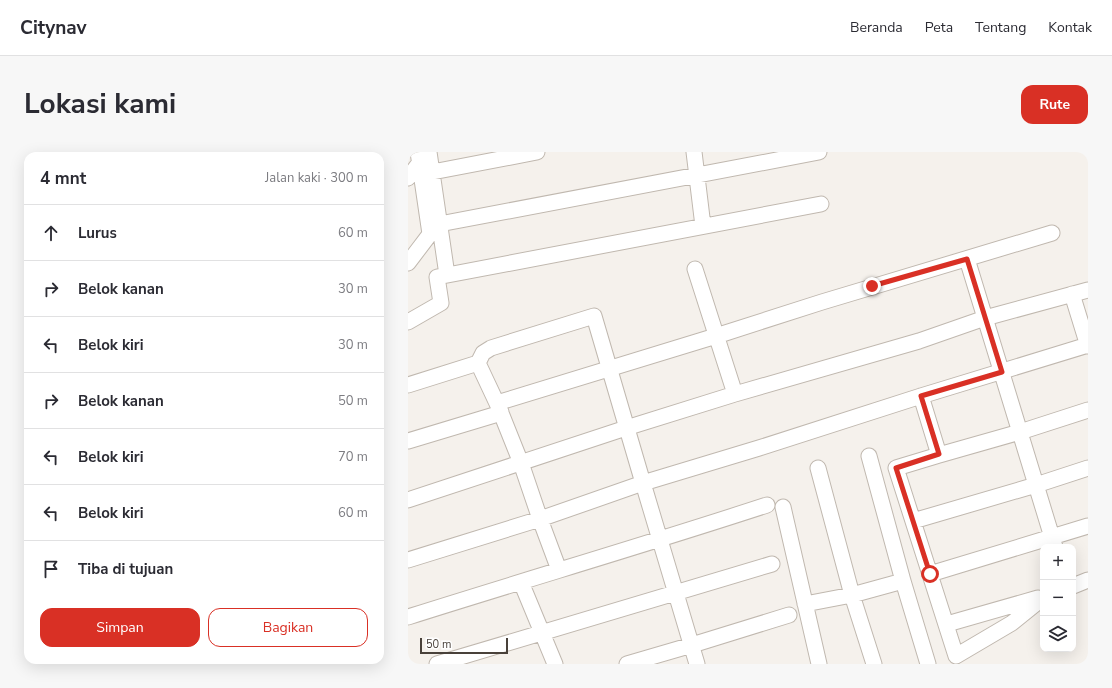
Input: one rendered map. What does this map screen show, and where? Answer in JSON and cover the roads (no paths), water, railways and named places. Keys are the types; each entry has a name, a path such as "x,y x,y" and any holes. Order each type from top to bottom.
{"street":[{"path":"447,275 434,225 422,165 537,152"},
{"path":"694,152 703,226"},
{"path":"434,225 819,152"},
{"path":"408,322 441,303 437,276 821,204"},
{"path":"408,263 430,234 434,225"},
{"path":"408,441 610,368 1052,233"},
{"path":"967,259 1053,542"},
{"path":"695,268 735,394"},
{"path":"408,500 626,428 735,394 919,341 985,318 1088,290"},
{"path":"408,560 540,519 643,483 760,448 921,396 1088,345 1072,294"},
{"path":"408,385 478,363 483,354 491,348 594,316 659,540 697,664"},
{"path":"478,363 499,408 521,463 559,570"},
{"path":"921,396 939,454"},
{"path":"1040,600 1012,623 956,656 896,468 939,454 1020,432 1088,410"},
{"path":"869,456 903,581 928,664"},
{"path":"818,468 852,595 874,664"},
{"path":"913,521 1088,468"},
{"path":"408,617 768,505"},
{"path":"783,507 820,664"},
{"path":"930,574 1053,542 1088,526"},
{"path":"437,664 772,564"},
{"path":"1076,585 1088,580"},
{"path":"805,604 852,595 903,581"},
{"path":"521,582 556,664"},
{"path":"947,624 1040,598"},
{"path":"627,664 789,615"}]}
